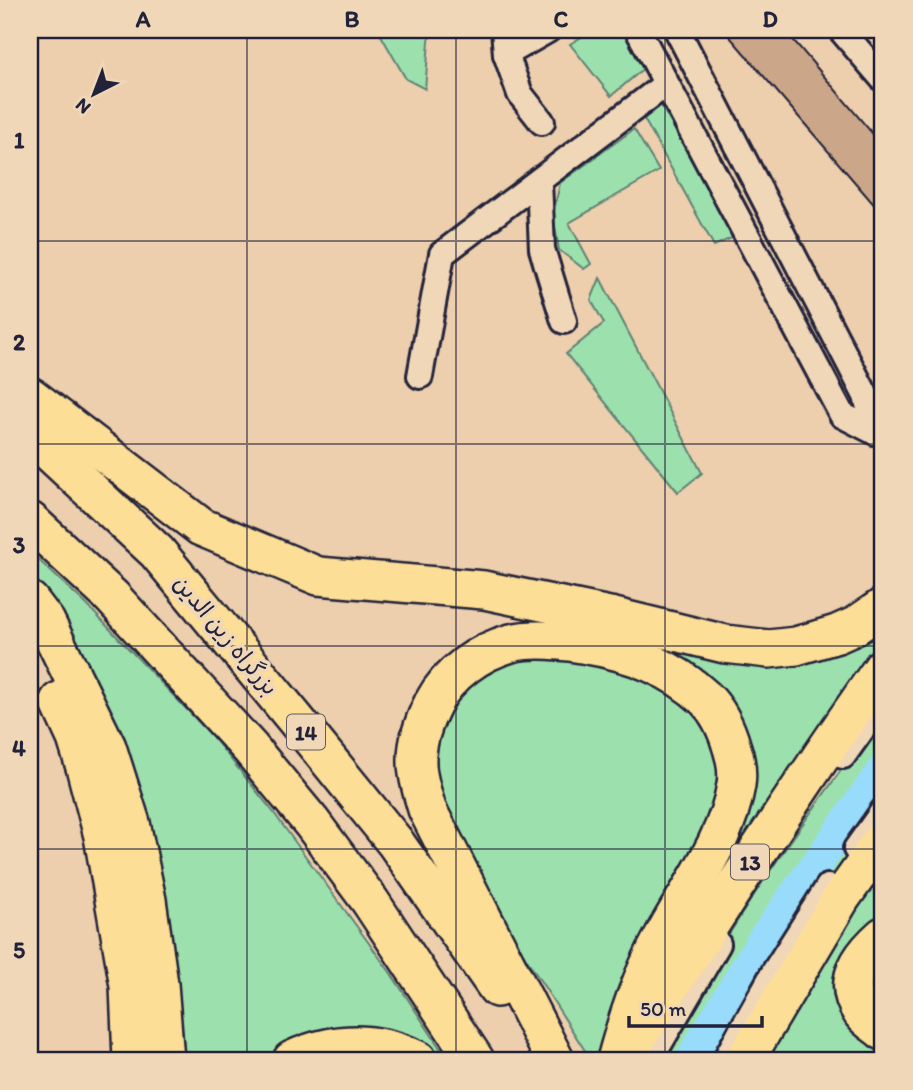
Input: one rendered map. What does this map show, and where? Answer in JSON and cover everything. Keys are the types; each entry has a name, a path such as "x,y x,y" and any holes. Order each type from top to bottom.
{"highway":[{"path":"30,396 201,527 318,576 484,590 610,616 725,644 769,649 796,646 837,634 855,626 883,607"},
{"name":"بزرگراه زین الدین","path":"30,434 157,552 395,842 548,1060"},
{"name":"14","path":"30,521 111,597 250,748 312,823 370,901 475,1060"},
{"path":"30,601 46,622 107,747 131,822 149,912 159,984 165,1060"},
{"path":"30,636 76,738 100,825 128,986 132,1060"},
{"path":"555,1060 427,809 417,764 418,740 426,718 451,677 471,660 493,650 512,643 539,640 592,645 651,663 683,681 705,698 720,718 737,762 737,784 726,822 714,849 647,968 629,1011 616,1060"},
{"name":"13","path":"622,1060 755,855 883,667"},
{"path":"745,1060 841,898 883,839"},
{"path":"883,936 866,952 855,972 852,994 863,1015 883,1031"},
{"path":"292,1060 328,1048 362,1044 405,1054 418,1060"}],"lane":[{"path":"542,122 520,94 505,42 548,30"},
{"path":"638,30 842,415 879,432"},
{"path":"677,30 866,396 879,432"},
{"path":"841,30 883,79"},
{"path":"420,376 442,254 666,84"},
{"path":"539,181 542,249 564,321"},
{"path":"650,1060 792,826 883,700"},
{"path":"725,1060 815,906 883,811"}],"green space":[{"path":"378,30 430,30 425,89 406,79"},
{"path":"593,30 622,30 644,68 611,96 570,44"},
{"path":"661,105 734,237 714,246 644,119"},
{"path":"634,129 659,171 569,223 591,264 584,269 559,250 553,215 560,183"},
{"path":"600,278 702,473 678,492 566,354 604,323 591,300"},
{"path":"30,552 86,604 212,736 271,809 390,972 448,1060 171,1060 57,618 30,572"},
{"path":"883,618 883,649 766,811 683,938 747,770 629,637 701,656"},
{"path":"495,657 608,658 705,712 726,775 603,1060 591,1060 485,894 426,770 441,705"},
{"path":"883,711 883,805 811,907 721,1060 655,1060 749,903"},
{"path":"883,861 883,1060 759,1060"}],"building":[{"path":"724,30 785,30 883,146 883,215"}],"waterway":[{"path":"691,1060 764,938 883,770"}]}
